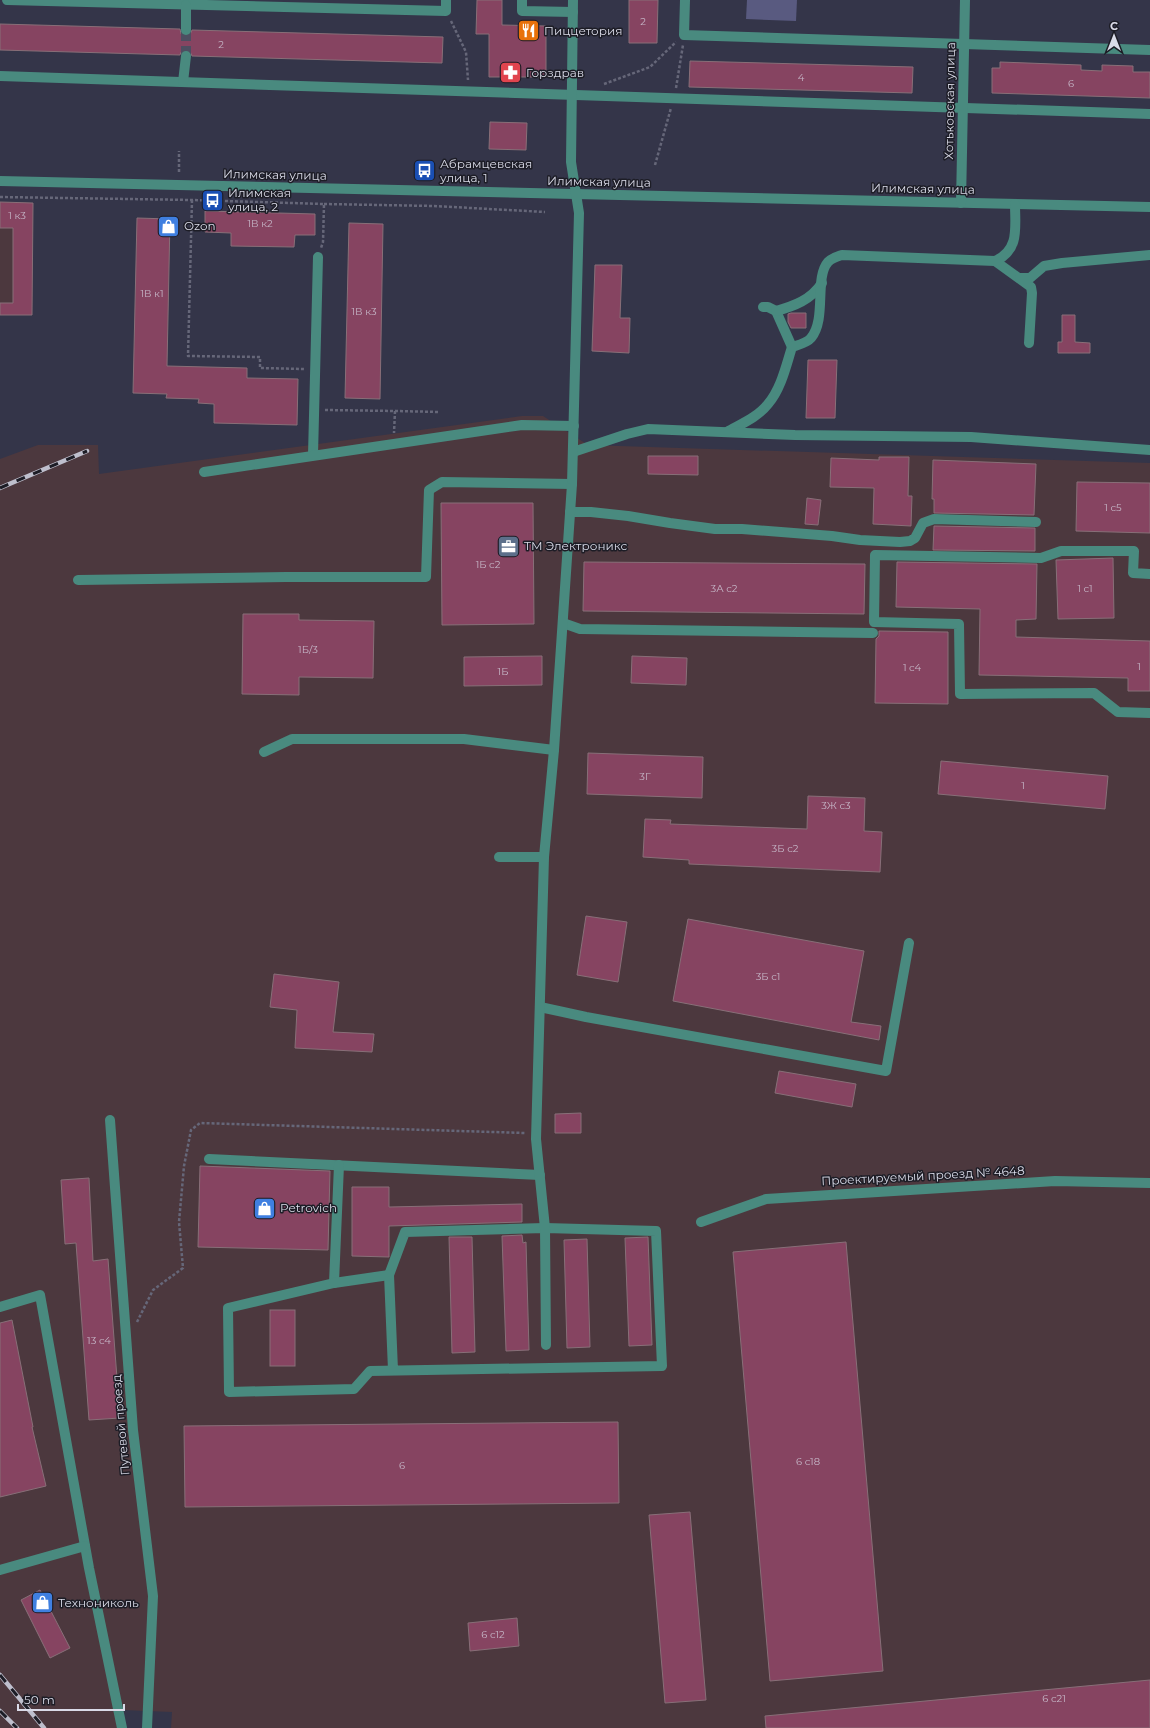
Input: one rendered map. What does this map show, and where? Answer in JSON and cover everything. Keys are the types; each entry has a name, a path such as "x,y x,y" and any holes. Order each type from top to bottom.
{"street":[{"path":"7,0 446,11 446,0"},
{"path":"522,0 522,11 573,12"},
{"path":"546,1345 545,1228 536,1139 544,857 554,750 563,623 572,484 574,426 579,213 571,162 573,0"},
{"path":"685,0 684,35 1150,50"},
{"name":"Хотьковская улица","path":"960,203 965,0"},
{"path":"186,5 186,30"},
{"path":"183,82 186,56"},
{"path":"0,76 469,93 1150,114"},
{"name":"Илимская улица","path":"0,181 1150,207"},
{"path":"792,347 812,337 817,327 822,283 826,264 832,258 842,255 995,261 1005,256 1012,247 1014,236 1015,204"},
{"path":"1020,278 1030,278 1044,266 1150,255"},
{"path":"313,455 318,257"},
{"path":"995,261 1031,287 1032,293 1029,343"},
{"path":"776,311 802,302 822,283"},
{"path":"727,432 752,418 768,405 779,384 792,347 776,311 768,307 763,307"},
{"path":"204,472 522,425 574,426"},
{"path":"573,452 627,434 648,429 971,437 1150,450"},
{"path":"78,580 286,577 426,577 429,490 442,482 572,484"},
{"path":"570,512 591,512 628,516 714,529 742,529 832,536 860,540 900,542 910,541 915,538 923,523 934,519 1036,522"},
{"path":"1150,574 1133,573 1134,551 1061,551 1041,558 875,556 874,622 959,624 960,694 1094,693 1118,712 1150,713"},
{"path":"563,623 580,629 873,633"},
{"path":"264,752 292,739 464,739 554,750"},
{"path":"499,857 544,857"},
{"path":"540,1007 586,1017 886,1071 909,943"},
{"name":"Путевой проезд","path":"110,1120 133,1430 153,1596 147,1728"},
{"path":"208,1159 540,1174"},
{"path":"334,1283 339,1165"},
{"name":"Проектируемый проезд № 4648","path":"701,1222 766,1199 1055,1181 1150,1183"},
{"path":"389,1275 334,1283 228,1308 229,1392 354,1389 370,1371 662,1366 656,1231 545,1228 405,1232 389,1275 393,1370"},
{"path":"0,1307 40,1295 85,1546 122,1728"},
{"path":"0,1570 85,1546"}],"path":[{"path":"446,11 466,52 469,93"},
{"path":"600,85 650,67 684,35"},
{"path":"179,151 179,172"},
{"path":"0,197 434,206 545,212"},
{"path":"192,200 188,356 260,357 260,368 315,370"},
{"path":"318,257 323,242 324,204"},
{"path":"314,409 440,412"},
{"path":"394,433 395,411"}],"shaded area":[{"path":"747,0 797,0 796,21 746,19"},
{"path":"0,202 33,203 32,315 0,315"},
{"path":"522,416 543,416 588,445 1150,463 1150,1728 171,1728 172,1712 123,1710 124,1728 0,1728 0,459 38,445 98,445 99,474"}],"building":[{"path":"477,0 502,0 502,25 546,26 546,77 489,77 489,34 476,34"},
{"path":"629,0 658,0 657,43 629,43"},
{"path":"0,24 180,29 181,34 186,36 190,35 192,30 443,37 442,63 192,56 190,51 186,50 181,52 180,55 0,50"},
{"path":"690,61 913,67 912,93 689,87"},
{"path":"1000,62 1081,65 1081,70 1102,71 1102,65 1133,66 1133,72 1150,72 1150,98 992,93 992,68 1000,68"},
{"path":"490,122 527,123 526,150 489,149"},
{"path":"0,202 33,203 32,315 0,315 0,303 13,303 13,228 0,228"},
{"path":"205,211 315,214 315,235 295,235 294,247 231,246 231,233 205,232"},
{"path":"137,218 170,219 167,366 247,368 247,378 298,379 297,425 214,423 214,404 198,403 199,399 166,398 167,394 133,393"},
{"path":"349,223 383,224 380,399 345,398"},
{"path":"595,265 622,265 620,318 630,318 629,353 592,351"},
{"path":"806,313 806,328 791,328 788,322 788,314"},
{"path":"1062,315 1075,315 1075,342 1090,343 1090,353 1058,353 1058,342 1062,342"},
{"path":"808,360 837,360 835,418 806,418"},
{"path":"648,456 698,456 698,475 648,474"},
{"path":"879,457 909,457 908,496 912,496 911,526 873,524 874,488 830,487 831,458 879,460"},
{"path":"933,460 1036,464 1034,515 934,513 934,499 932,499"},
{"path":"1077,482 1150,483 1150,533 1076,531"},
{"path":"807,498 821,500 818,525 805,524"},
{"path":"441,503 533,503 534,624 442,625"},
{"path":"934,526 1035,528 1035,551 933,550"},
{"path":"1113,558 1114,618 1058,619 1056,560"},
{"path":"584,562 865,564 864,614 583,611"},
{"path":"897,562 1037,564 1036,619 1016,620 1016,637 1150,641 1150,691 1128,691 1128,678 979,675 980,609 896,607"},
{"path":"243,614 299,614 299,620 374,621 373,678 299,677 299,695 242,694"},
{"path":"879,631 948,632 948,704 875,703 876,639 879,636"},
{"path":"542,656 542,685 464,686 464,657"},
{"path":"632,656 687,658 686,685 631,683"},
{"path":"588,753 703,757 702,798 587,794"},
{"path":"941,761 1108,776 1105,809 938,794"},
{"path":"808,796 865,798 864,831 882,832 880,872 689,864 689,860 643,857 645,819 671,820 670,824 807,829"},
{"path":"586,916 627,922 618,982 577,975"},
{"path":"688,919 864,951 851,1022 881,1026 879,1040 673,1001"},
{"path":"274,974 339,982 333,1032 374,1034 372,1052 295,1048 297,1010 270,1007"},
{"path":"779,1071 856,1084 852,1107 775,1093"},
{"path":"581,1113 581,1133 555,1133 555,1114"},
{"name":"Petrovich","path":"200,1166 330,1171 328,1250 198,1247"},
{"path":"89,1178 93,1261 108,1259 120,1418 89,1420 76,1243 65,1244 61,1180"},
{"path":"352,1187 389,1187 389,1207 522,1204 522,1222 389,1226 389,1257 352,1256"},
{"path":"522,1235 523,1243 526,1242 529,1350 506,1351 502,1236"},
{"path":"449,1237 472,1237 475,1352 452,1353"},
{"path":"648,1237 652,1345 629,1346 625,1238"},
{"path":"587,1239 590,1347 567,1348 564,1240"},
{"path":"846,1242 883,1671 770,1681 733,1252"},
{"path":"270,1310 295,1310 295,1366 270,1366"},
{"path":"12,1320 32,1427 46,1486 0,1497 0,1323"},
{"path":"618,1422 619,1503 185,1507 184,1426"},
{"path":"690,1512 706,1700 665,1703 649,1515"},
{"path":"40,1590 70,1648 50,1658 21,1600"},
{"path":"517,1618 519,1646 470,1651 468,1623"},
{"path":"1150,1680 1150,1728 766,1728 765,1716"}],"tunnel":[{"path":"186,30 186,56"}],"railway":[{"path":"0,488 87,451"},
{"path":"0,1675 44,1728"},
{"path":"0,1711 17,1728"}],"place":[{"name":"Пиццетория","path":"529,31"},
{"name":"Горздрав","path":"511,73"},
{"name":"Абрамцевская улица, 1","path":"424,171"},
{"name":"Илимская улица, 2","path":"213,200"},
{"name":"Ozon","path":"169,226"},
{"name":"ТМ Электроникс","path":"508,546"},
{"name":"Petrovich","path":"264,1208"},
{"name":"Технониколь","path":"42,1603"}]}
